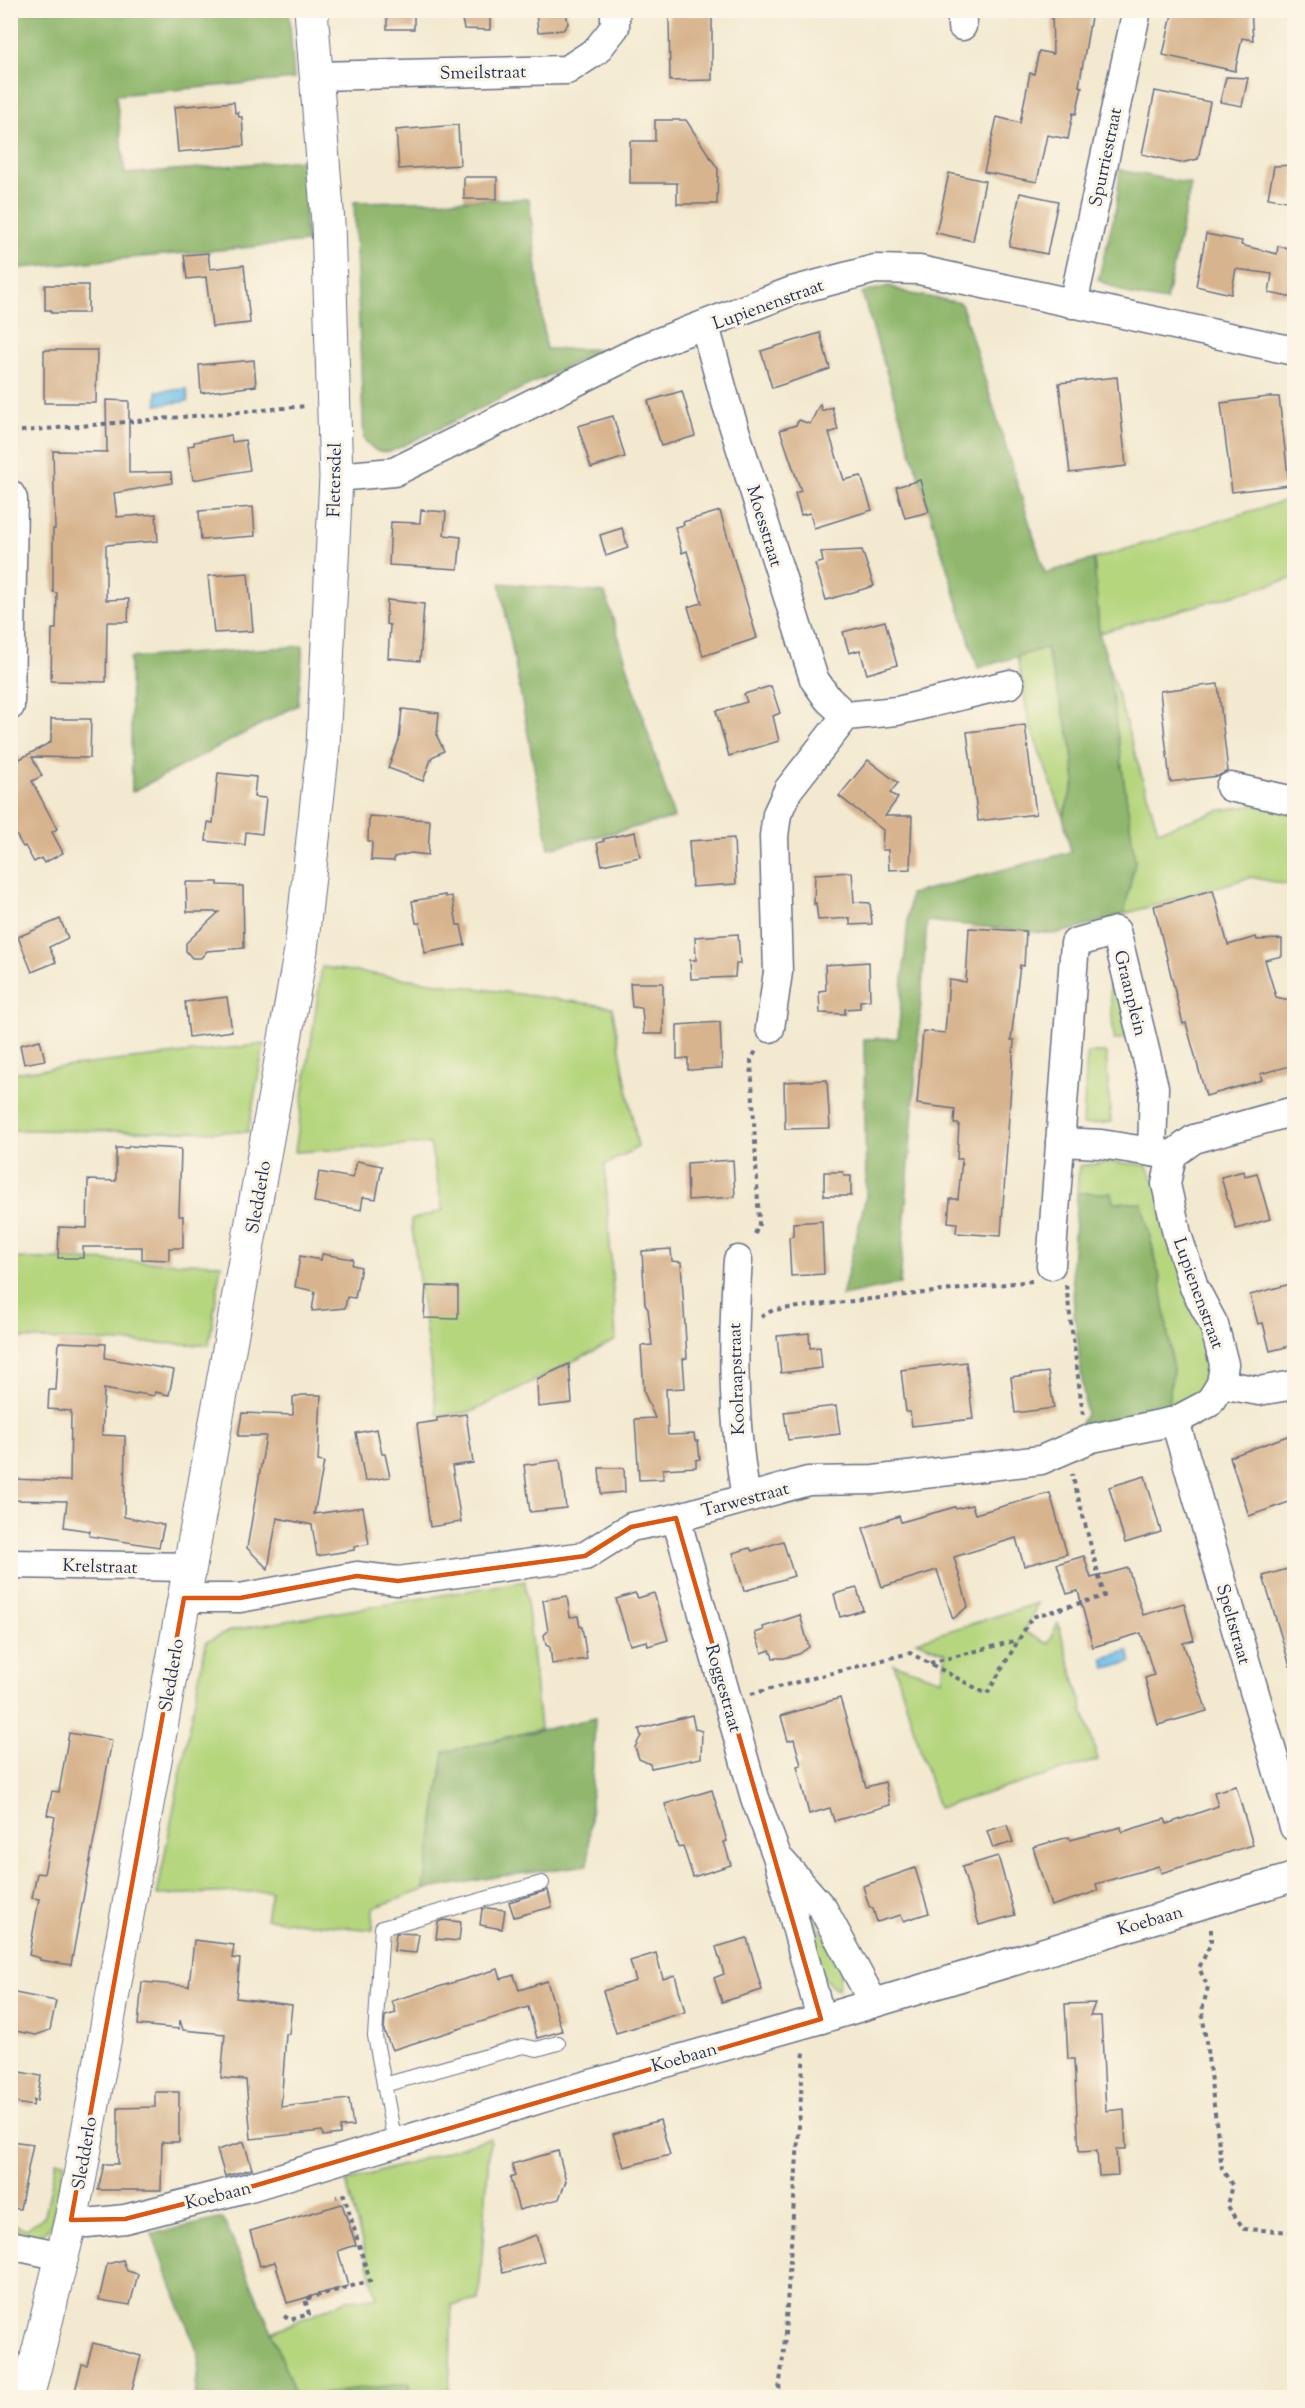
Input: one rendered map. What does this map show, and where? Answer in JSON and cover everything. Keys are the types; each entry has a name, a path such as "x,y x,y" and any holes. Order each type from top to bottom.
{"street":[{"name":"Fletersdel","path":"301,950 323,746 336,477 328,223 311,10"},
{"name":"Smeilstraat","path":"316,76 567,70 596,51 615,27 615,10"},
{"name":"Spurriestraat","path":"1072,304 1137,10"},
{"name":"Lupienenstraat","path":"336,477 394,472 646,347 792,291 875,269 919,270 1294,351"},
{"name":"Moesstraat","path":"705,326 726,402 814,679 828,699 846,716"},
{"path":"10,494 13,500 10,706"},
{"path":"765,1037 778,972 774,836 777,814 788,790 846,716 897,711 1010,684"},
{"path":"1230,787 1294,801"},
{"name":"Graanplein","path":"1052,1273 1075,943 1116,931 1154,1088 1162,1154"},
{"name":"Sledderlo","path":"27,2397 71,2220 301,950"},
{"path":"1060,1142 1101,1144 1162,1154 1194,1139 1294,1111"},
{"name":"Lupienenstraat","path":"1162,1154 1177,1234 1194,1287 1214,1325 1224,1364 1221,1384"},
{"name":"Koolraapstraat","path":"738,1260 734,1322 739,1455 746,1497"},
{"path":"1221,1384 1259,1391 1294,1384"},
{"name":"Tarwestraat","path":"187,1583 240,1598 357,1576 398,1581 585,1556 631,1527 676,1518 808,1481 874,1480 1041,1460 1092,1438 1174,1421 1209,1403 1221,1384"},
{"name":"Speltstraat","path":"1174,1421 1294,1827"},
{"name":"Roggestraat","path":"676,1518 755,1798 777,1856 813,2029"},
{"name":"Krelstraat","path":"10,1564 187,1583"},
{"name":"Roggestraat","path":"777,1856 823,1909 873,2002"},
{"name":"Koebaan","path":"71,2220 87,2223 125,2219 250,2187 556,2094 813,2029 873,2002 1294,1877"},
{"path":"10,2245 62,2256"}],"lane":[{"path":"395,2143 375,2036 382,1928 542,1883"},
{"path":"384,2085 523,2046 537,2049 558,2043"}],"path":[{"path":"12,432 308,406"},
{"path":"755,1234 759,1224 752,1060 765,1037"},
{"path":"758,1319 773,1310 1052,1273 1083,1415 1076,1421"},
{"path":"747,1695 910,1653 987,1694 1032,1617 1104,1596 1070,1468"},
{"path":"929,1663 1018,1640"},
{"path":"1212,1922 1211,1943 1199,1968 1208,1987 1202,2010 1222,2169 1232,2186 1227,2205 1244,2229 1294,2232"},
{"path":"778,2397 813,2029"},
{"path":"284,2316 290,2320 309,2314 305,2300 370,2280 344,2195 336,2198"}],"highlighted area":[{"path":"676,1518 821,2019 250,2187 125,2219 71,2220 184,1598 240,1598 357,1576 398,1581 585,1556 631,1527"}],"green space":[{"path":"10,11 289,11 294,79 116,95 125,174 303,160 306,242 11,269"},
{"path":"1120,170 1191,184 1166,301 1131,295 1098,280 1116,208"},
{"path":"529,199 546,349 603,349 390,452 376,451 364,440 354,202"},
{"path":"889,286 911,294 961,303 1045,573 1094,559 1099,633 1107,659 1135,861 1124,914 1080,928 1054,934 927,921 900,1284 842,1296 866,1196 864,1039 898,1038 910,894 1071,852 1063,816 1075,782 1071,741 1046,648 978,668 862,293"},
{"path":"1294,498 1294,578 1099,633 1094,559"},
{"path":"500,583 605,593 674,818 549,848"},
{"path":"303,646 298,705 132,792 130,658"},
{"path":"1046,647 1071,741 1075,782 1063,816 1029,723 1017,656"},
{"path":"1107,659 1158,831 1221,810 1257,805 1294,812 1294,886 1251,877 1124,914 1135,861"},
{"path":"322,967 612,1007 638,1147 605,1165 616,1340 471,1412 437,1415 411,1220 443,1210 430,1144 295,1152"},
{"path":"1109,981 1117,981 1131,1037 1114,1040"},
{"path":"264,1044 248,1132 11,1130 11,1073"},
{"path":"1087,1053 1106,1053 1111,1122 1083,1125"},
{"path":"1112,1162 1146,1165 1159,1189 1215,1368 1205,1394 1167,1410 1173,1370 1160,1278 1112,1202 1111,1193 1077,1193 1079,1166"},
{"path":"1077,1193 1111,1193 1113,1202 1142,1203 1160,1278 1173,1370 1167,1410 1077,1431 1086,1414 1074,1310 1072,1265"},
{"path":"11,1258 221,1264 209,1345 11,1338"},
{"path":"525,1581 540,1729 444,1752 424,1890 373,1908 373,1930 266,1919 271,1891 157,1895 206,1642 232,1630"},
{"path":"1038,1603 1025,1632 1048,1644 1058,1623 1098,1760 938,1808 894,1664 942,1680 946,1653 916,1641"},
{"path":"595,1718 588,1865 495,1877 424,1890 444,1752"},
{"path":"806,1901 841,1970 838,1989 820,1973 811,1951"},
{"path":"490,2138 479,2300 452,2305 449,2397 409,2397 410,2384 296,2397 272,2332 346,2300 377,2298 346,2182"},
{"path":"56,2161 65,2162 51,2224 47,2230 34,2238 11,2237 11,2223 26,2229 45,2216"},
{"path":"223,2218 272,2332 296,2397 195,2397 199,2356 152,2234"},
{"path":"410,2383 409,2397 296,2397"}],"water":[{"path":"187,389 188,401 157,405 157,391"},
{"path":"1128,1651 1131,1662 1106,1669 1103,1658"}],"building":[{"path":"387,10 414,10 414,29 387,29"},
{"path":"460,10 490,10 490,30 464,29"},
{"path":"536,10 566,10 568,24 563,30 538,32"},
{"path":"1173,10 1251,10 1253,40 1242,38 1235,71 1163,55"},
{"path":"1052,11 1091,17 1079,86 1082,87 1076,114 1073,113 1068,139 1047,135 1037,182 984,172 997,117 1020,123 1030,73 1034,74 1039,51 1053,54"},
{"path":"669,15 712,15 712,80 670,81"},
{"path":"1226,77 1248,78 1242,106 1220,102"},
{"path":"1155,91 1210,102 1198,159 1180,163 1142,154"},
{"path":"234,102 235,113 238,112 239,117 242,117 244,146 178,152 174,107"},
{"path":"655,120 686,120 718,169 717,204 677,204 677,183 630,183 630,141 655,141"},
{"path":"458,125 460,165 399,169 396,130"},
{"path":"1294,165 1292,202 1268,198 1274,166"},
{"path":"949,173 985,181 973,241 936,233"},
{"path":"464,177 497,177 497,199 464,199"},
{"path":"1020,193 1058,201 1047,254 1009,246"},
{"path":"1206,234 1242,241 1241,245 1277,254 1278,246 1294,249 1294,298 1269,293 1272,274 1236,269 1231,294 1196,286"},
{"path":"208,253 210,269 244,265 250,323 212,327 206,277 187,279 184,255"},
{"path":"45,285 88,285 88,313 51,313 51,310 45,310"},
{"path":"820,333 830,369 772,388 761,351"},
{"path":"44,350 97,350 96,403 44,403"},
{"path":"254,360 256,386 201,393 199,365"},
{"path":"1117,377 1126,466 1070,473 1059,383"},
{"path":"682,391 695,436 661,446 648,401"},
{"path":"1279,397 1289,485 1232,492 1221,403"},
{"path":"106,400 129,401 129,473 171,472 172,483 114,493 117,517 156,514 158,541 106,545 106,600 129,599 128,622 107,622 106,682 51,681 52,629 56,629 57,593 53,592 53,529 55,529 53,451 107,452"},
{"path":"820,404 822,411 832,407 838,430 829,433 844,480 861,476 872,510 814,528 810,513 801,515 795,493 801,491 780,430 796,425 799,420 810,424"},
{"path":"613,416 625,457 591,468 578,426"},
{"path":"231,435 232,442 245,440 250,470 193,480 188,446 194,445 194,442"},
{"path":"920,480 929,512 905,518 896,487"},
{"path":"253,507 255,536 201,540 199,511"},
{"path":"421,510 446,512 444,535 461,537 458,569 389,565 391,522 420,523"},
{"path":"720,511 757,638 703,656 688,607 702,603 687,551 682,553 675,527 684,525 683,522"},
{"path":"622,528 628,548 606,556 600,535"},
{"path":"862,550 874,586 826,600 815,564 823,562 821,552"},
{"path":"248,573 253,631 214,633 208,576"},
{"path":"387,600 424,604 420,661 388,658 390,625 386,624"},
{"path":"885,621 897,665 867,674 860,650 849,653 843,632"},
{"path":"1218,684 1228,771 1218,776 1170,782 1160,691"},
{"path":"771,686 780,713 773,716 779,741 729,756 716,711 747,702 744,694"},
{"path":"402,709 439,713 437,736 444,751 432,757 423,781 388,768 399,740"},
{"path":"51,719 91,719 90,758 32,757 42,776 32,781 57,829 52,832 63,853 44,863 41,858 34,862 10,824 10,741 20,759 51,742"},
{"path":"1025,725 1036,814 978,821 967,732"},
{"path":"868,760 898,783 890,793 898,798 885,816 912,816 910,869 889,870 888,850 882,850 883,830 839,796"},
{"path":"218,773 256,777 254,797 266,798 262,834 246,832 245,845 206,841 208,822 213,823"},
{"path":"369,816 430,820 428,855 411,853 394,857 394,861 371,860 372,842 368,841"},
{"path":"635,832 640,857 602,865 597,843 604,841 603,839"},
{"path":"734,838 736,884 692,887 689,841"},
{"path":"852,872 854,902 870,903 872,924 850,925 850,918 818,920 816,903 814,904 815,874"},
{"path":"186,882 218,882 218,885 243,886 244,948 207,951 201,958 192,958 186,951 186,943 219,912 187,912"},
{"path":"1213,890 1228,945 1256,937 1257,940 1282,939 1282,956 1265,960 1276,997 1294,1001 1294,1065 1260,1074 1262,1080 1206,1096 1186,1023 1183,1024 1154,906"},
{"path":"445,895 445,897 452,896 457,925 461,925 465,945 425,953 420,923 416,923 412,901"},
{"path":"60,919 68,938 49,947 56,962 32,972 18,937"},
{"path":"969,928 1026,931 1024,966 1020,965 1011,1040 1014,1040 1001,1236 956,1233 957,1223 948,1222 950,1199 958,1199 962,1159 957,1159 959,1124 954,1124 955,1109 917,1104 923,1031 945,1033 949,980 966,982"},
{"path":"738,934 740,964 736,964 735,977 691,979 690,960 696,960 695,937"},
{"path":"869,962 870,1000 860,1001 860,1008 845,1009 845,1014 820,1013 819,991 826,990 825,965"},
{"path":"630,983 663,983 663,1034 644,1034 642,1008 632,1007"},
{"path":"227,997 232,1031 189,1037 185,1002"},
{"path":"720,1022 722,1068 688,1070 688,1058 677,1059 677,1025"},
{"path":"40,1040 45,1060 24,1064 20,1045"},
{"path":"827,1080 830,1128 785,1129 784,1082"},
{"path":"129,1146 181,1149 179,1216 183,1216 183,1248 169,1248 169,1260 142,1259 142,1247 83,1247 83,1258 58,1258 59,1227 87,1228 88,1180 116,1181 116,1148 128,1148"},
{"path":"733,1160 735,1197 688,1200 687,1163"},
{"path":"357,1161 382,1166 376,1199 363,1197 361,1210 314,1202 319,1172 353,1178"},
{"path":"1244,1171 1245,1176 1257,1173 1270,1219 1236,1229 1221,1177"},
{"path":"824,1172 843,1172 844,1176 851,1176 851,1196 824,1196"},
{"path":"822,1221 824,1274 791,1276 789,1237 793,1236 793,1223"},
{"path":"671,1249 672,1261 681,1262 687,1358 683,1359 685,1388 666,1389 668,1435 694,1434 695,1441 698,1441 700,1459 696,1460 696,1467 663,1469 663,1479 639,1480 635,1419 655,1418 644,1392 641,1346 652,1345 648,1309 645,1305 642,1251"},
{"path":"322,1254 353,1259 352,1265 361,1267 355,1298 347,1297 345,1308 312,1311 315,1291 295,1287 300,1256 321,1260"},
{"path":"1294,1283 1294,1345 1270,1351 1263,1323 1258,1324 1250,1295"},
{"path":"426,1286 458,1287 458,1319 424,1318"},
{"path":"809,1333 810,1348 820,1347 822,1368 781,1373 777,1336"},
{"path":"59,1342 106,1344 105,1358 174,1370 169,1395 155,1392 154,1396 137,1393 136,1395 104,1389 102,1435 125,1436 124,1517 164,1525 159,1547 89,1536 90,1531 64,1527 67,1501 10,1500 10,1479 70,1481 71,1411 48,1409 49,1390 56,1390"},
{"path":"966,1362 973,1419 912,1426 910,1412 906,1412 901,1370"},
{"path":"569,1364 572,1403 538,1407 537,1379"},
{"path":"1048,1372 1054,1408 1015,1413 1011,1377"},
{"path":"321,1395 318,1461 324,1462 314,1514 363,1507 369,1544 354,1547 354,1550 317,1556 312,1525 277,1518 268,1569 247,1548 266,1436 238,1436 242,1413 293,1415 293,1397"},
{"path":"836,1406 840,1434 788,1440 784,1412"},
{"path":"466,1414 473,1463 452,1466 461,1522 430,1527 417,1424 437,1421 437,1418"},
{"path":"377,1429 390,1477 365,1481 356,1433"},
{"path":"1290,1435 1294,1448 1294,1491 1290,1492 1292,1501 1249,1516 1230,1457"},
{"path":"560,1460 566,1508 530,1512 524,1465"},
{"path":"599,1468 624,1468 625,1492 601,1494"},
{"path":"1145,1476 1161,1532 1125,1543 1109,1487"},
{"path":"1050,1493 1067,1554 1024,1566 1016,1538 954,1557 968,1606 953,1619 937,1570 882,1587 863,1528 899,1516 901,1522 955,1507 956,1509 972,1505 975,1514"},
{"path":"783,1541 794,1576 744,1591 733,1553 750,1548 752,1551"},
{"path":"1084,1556 1091,1578 1128,1568 1143,1615 1184,1603 1194,1640 1183,1643 1207,1711 1158,1725 1145,1678 1154,1675 1141,1633 1093,1647 1078,1591 1067,1594 1057,1564"},
{"path":"1294,1567 1294,1665 1290,1666 1263,1576"},
{"path":"857,1588 863,1610 840,1617 834,1594"},
{"path":"635,1593 638,1598 654,1593 668,1640 648,1646 647,1641 630,1645 616,1599"},
{"path":"567,1596 570,1617 578,1616 580,1627 582,1627 587,1659 552,1664 550,1647 546,1645 544,1635 548,1631 543,1600"},
{"path":"800,1615 809,1647 799,1654 784,1658 773,1658 770,1650 762,1653 755,1633 764,1630 763,1627"},
{"path":"840,1698 866,1787 885,1782 890,1805 834,1821 830,1808 809,1814 797,1766 801,1765 794,1739 788,1741 781,1716"},
{"path":"692,1715 695,1729 702,1731 701,1758 651,1768 650,1764 639,1759 635,1747 641,1736 639,1729"},
{"path":"69,1733 112,1740 71,1965 40,1960 40,1958 29,1955 39,1899 32,1898 37,1873 44,1874 55,1817 47,1815 52,1791 59,1792"},
{"path":"1236,1786 1253,1845 1161,1873 1159,1866 1096,1884 1098,1891 1051,1906 1033,1847 1121,1827 1122,1832 1165,1819 1167,1824 1218,1806 1214,1792"},
{"path":"712,1790 727,1841 724,1842 731,1865 693,1877 683,1846 678,1847 665,1804"},
{"path":"1007,1825 1013,1842 993,1848 987,1831"},
{"path":"998,1856 1015,1915 979,1925 962,1867"},
{"path":"915,1868 929,1913 903,1921 901,1915 877,1922 863,1886"},
{"path":"548,1890 552,1907 514,1917 509,1902"},
{"path":"482,1909 505,1910 502,1929 480,1925"},
{"path":"443,1920 461,1922 459,1941 436,1939 438,1922"},
{"path":"396,1933 419,1934 416,1953 394,1951"},
{"path":"747,1938 762,1990 722,2002 714,1978 724,1974 716,1947"},
{"path":"194,1940 234,1945 232,1958 240,1959 236,1998 292,2005 289,2034 286,2034 281,2107 349,2099 353,2126 340,2127 340,2134 323,2136 322,2131 251,2139 246,2080 221,2078 225,2034 183,2030 180,2020 179,2029 138,2025 142,1982 189,1986"},
{"path":"656,1953 663,1979 675,1975 685,2012 616,2033 603,1991 636,1981 630,1961"},
{"path":"498,1969 501,1979 514,1975 519,1990 547,1981 562,2031 537,2038 528,2007 392,2050 384,2031 385,2016 396,2013 392,2001"},
{"path":"10,1992 56,2001 50,2030 36,2035 10,2030"},
{"path":"1095,2003 1090,2016 1101,2016 1106,2111 1124,2109 1126,2149 1116,2149 1118,2175 1099,2176 1097,2151 1079,2152 1074,2059 1068,2059 1065,2004"},
{"path":"10,2070 41,2076 37,2101 34,2100 33,2106 10,2102"},
{"path":"155,2092 179,2092 179,2142 162,2142 161,2190 98,2190 104,2164 118,2164 118,2108 155,2107"},
{"path":"660,2120 670,2155 624,2167 613,2134"},
{"path":"10,2141 33,2144 20,2209 10,2208"},
{"path":"244,2142 252,2169 225,2176 217,2150"},
{"path":"558,2151 566,2181 559,2199 519,2210 510,2178 515,2176 512,2164"},
{"path":"342,2204 356,2245 338,2251 348,2286 287,2303 275,2262 260,2266 250,2231"},
{"path":"536,2235 544,2262 503,2273 496,2249"},
{"path":"123,2260 127,2271 138,2274 130,2305 99,2300 107,2264"},
{"path":"93,2343 141,2356 130,2397 80,2397 81,2393 75,2391 82,2364 87,2365"}]}
